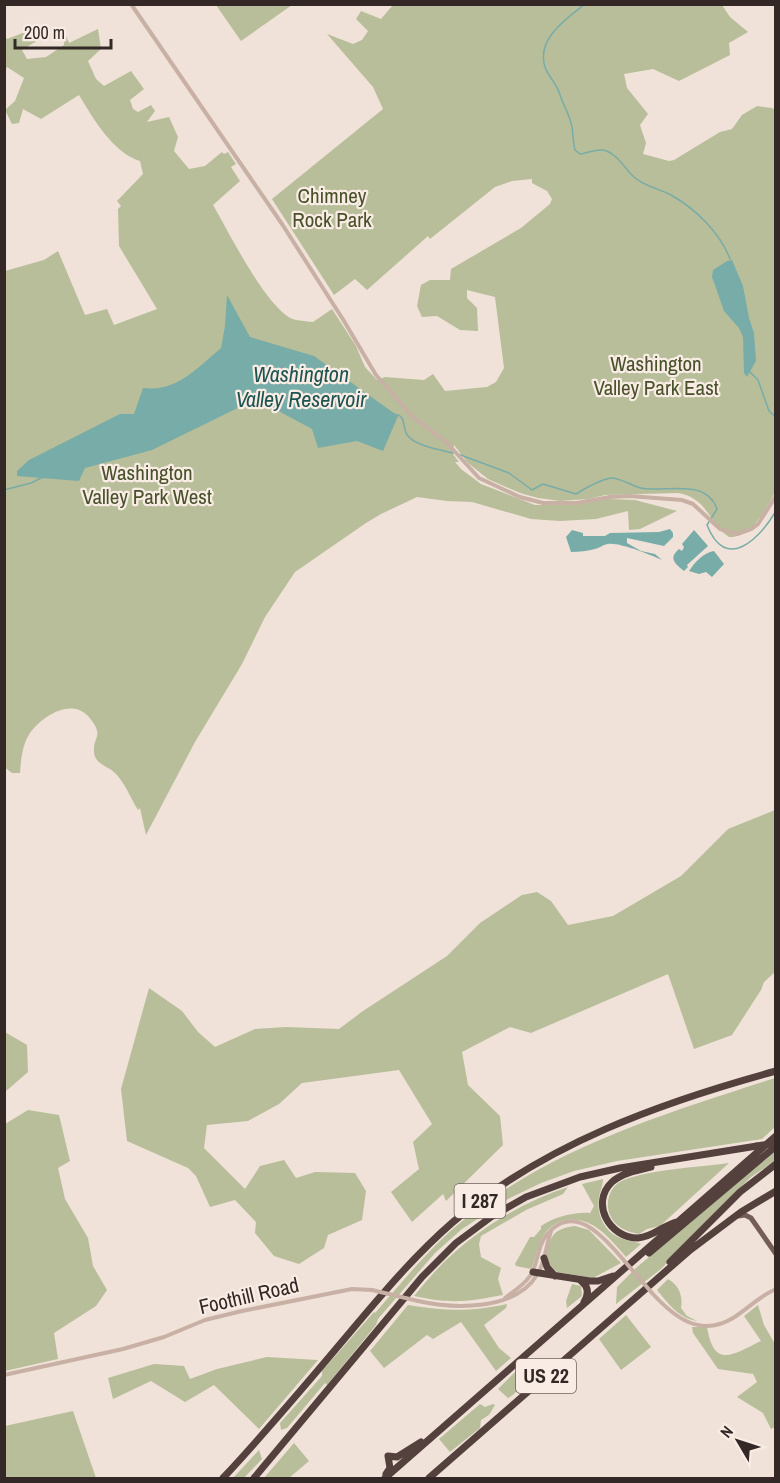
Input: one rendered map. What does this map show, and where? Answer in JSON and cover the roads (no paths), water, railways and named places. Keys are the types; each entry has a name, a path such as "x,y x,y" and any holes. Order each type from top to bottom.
{"highway":[{"name":"I 287","path":"223,1479 404,1270 441,1233 480,1201 541,1161 580,1141 644,1114 776,1069"},
{"name":"I 287","path":"254,1479 415,1285 463,1238 501,1211 551,1187 607,1170 736,1150 776,1141"},
{"name":"US 22","path":"384,1479 678,1222 776,1141"},
{"path":"595,1294 602,1293 776,1141"},
{"path":"661,1162 655,1166 625,1174 615,1180 605,1192 604,1213 615,1230 633,1237 650,1236 668,1224 678,1222"},
{"path":"656,1280 664,1268 729,1203 751,1182 776,1164"},
{"name":"US 22","path":"429,1479 656,1280 732,1218 776,1191"},
{"path":"544,1258 548,1268 555,1276"},
{"path":"536,1272 598,1281 618,1274"},
{"path":"579,1280 588,1291 580,1307"},
{"path":"384,1479 390,1468 388,1456 394,1458 400,1456 440,1430"}],"main road":[{"path":"754,1204 750,1213 751,1218 776,1254"},
{"path":"732,1218 743,1214 751,1218"}],"street":[{"path":"131,4 288,233 376,375 412,416 454,452 474,473 486,482 536,502 566,504 629,496 678,499 693,504 715,525 732,533 751,530 761,520 776,496"},
{"path":"551,1232 557,1226 567,1222 584,1224 602,1235 652,1293 675,1316 689,1323 705,1326 719,1324 731,1319 761,1296 776,1289"},
{"name":"Foothill Road","path":"4,1375 123,1350 206,1320 352,1289 372,1290 440,1305 463,1306 492,1302 514,1296 524,1290 544,1258 551,1232"},
{"name":"Foothill Road","path":"536,1272 544,1239 551,1232"}],"water":[{"path":"732,260 743,286 754,333 756,361 747,377 744,373 743,337 739,328 724,311 712,277 713,270"},
{"name":"Washington Valley Reservoir","path":"227,295 250,337 314,356 398,416 383,451 357,441 318,448 312,429 256,399 152,450 85,468 79,481 17,476 17,471 29,460 120,414 134,414 143,388 176,383 203,364 221,348"},
{"path":"670,529 673,537 664,546 627,538 627,543 641,551 655,554 662,560 635,549 613,544 571,552 566,537 572,530 583,533 583,536 605,536 610,533 659,532"},
{"path":"694,530 708,546 687,565 684,571 673,558 679,549 682,551 684,547 682,544"},
{"path":"714,551 724,564 712,577 706,572 699,574 689,571 700,558"}],"waterway":[{"path":"585,4 554,31 545,47 543,57 546,70 558,89 570,118 575,150 580,154 597,150 608,152 616,157 638,180 680,201 714,231 730,259"},
{"path":"749,371 758,380 769,411 776,417"},
{"path":"393,414 401,417 406,433 412,439 429,447 453,453"},
{"path":"458,454 509,473 532,490 543,484 576,494 593,484 610,478 641,488 684,488 704,493 712,499 717,509 707,525 723,547 733,549 752,540 761,532 776,511"},
{"path":"4,490 31,483 43,477"}],"park label":[{"name":"Chimney Rock Park","path":"332,208"},
{"name":"Washington Valley Park East","path":"656,376"},
{"name":"Washington Valley Park West","path":"147,485"}]}
